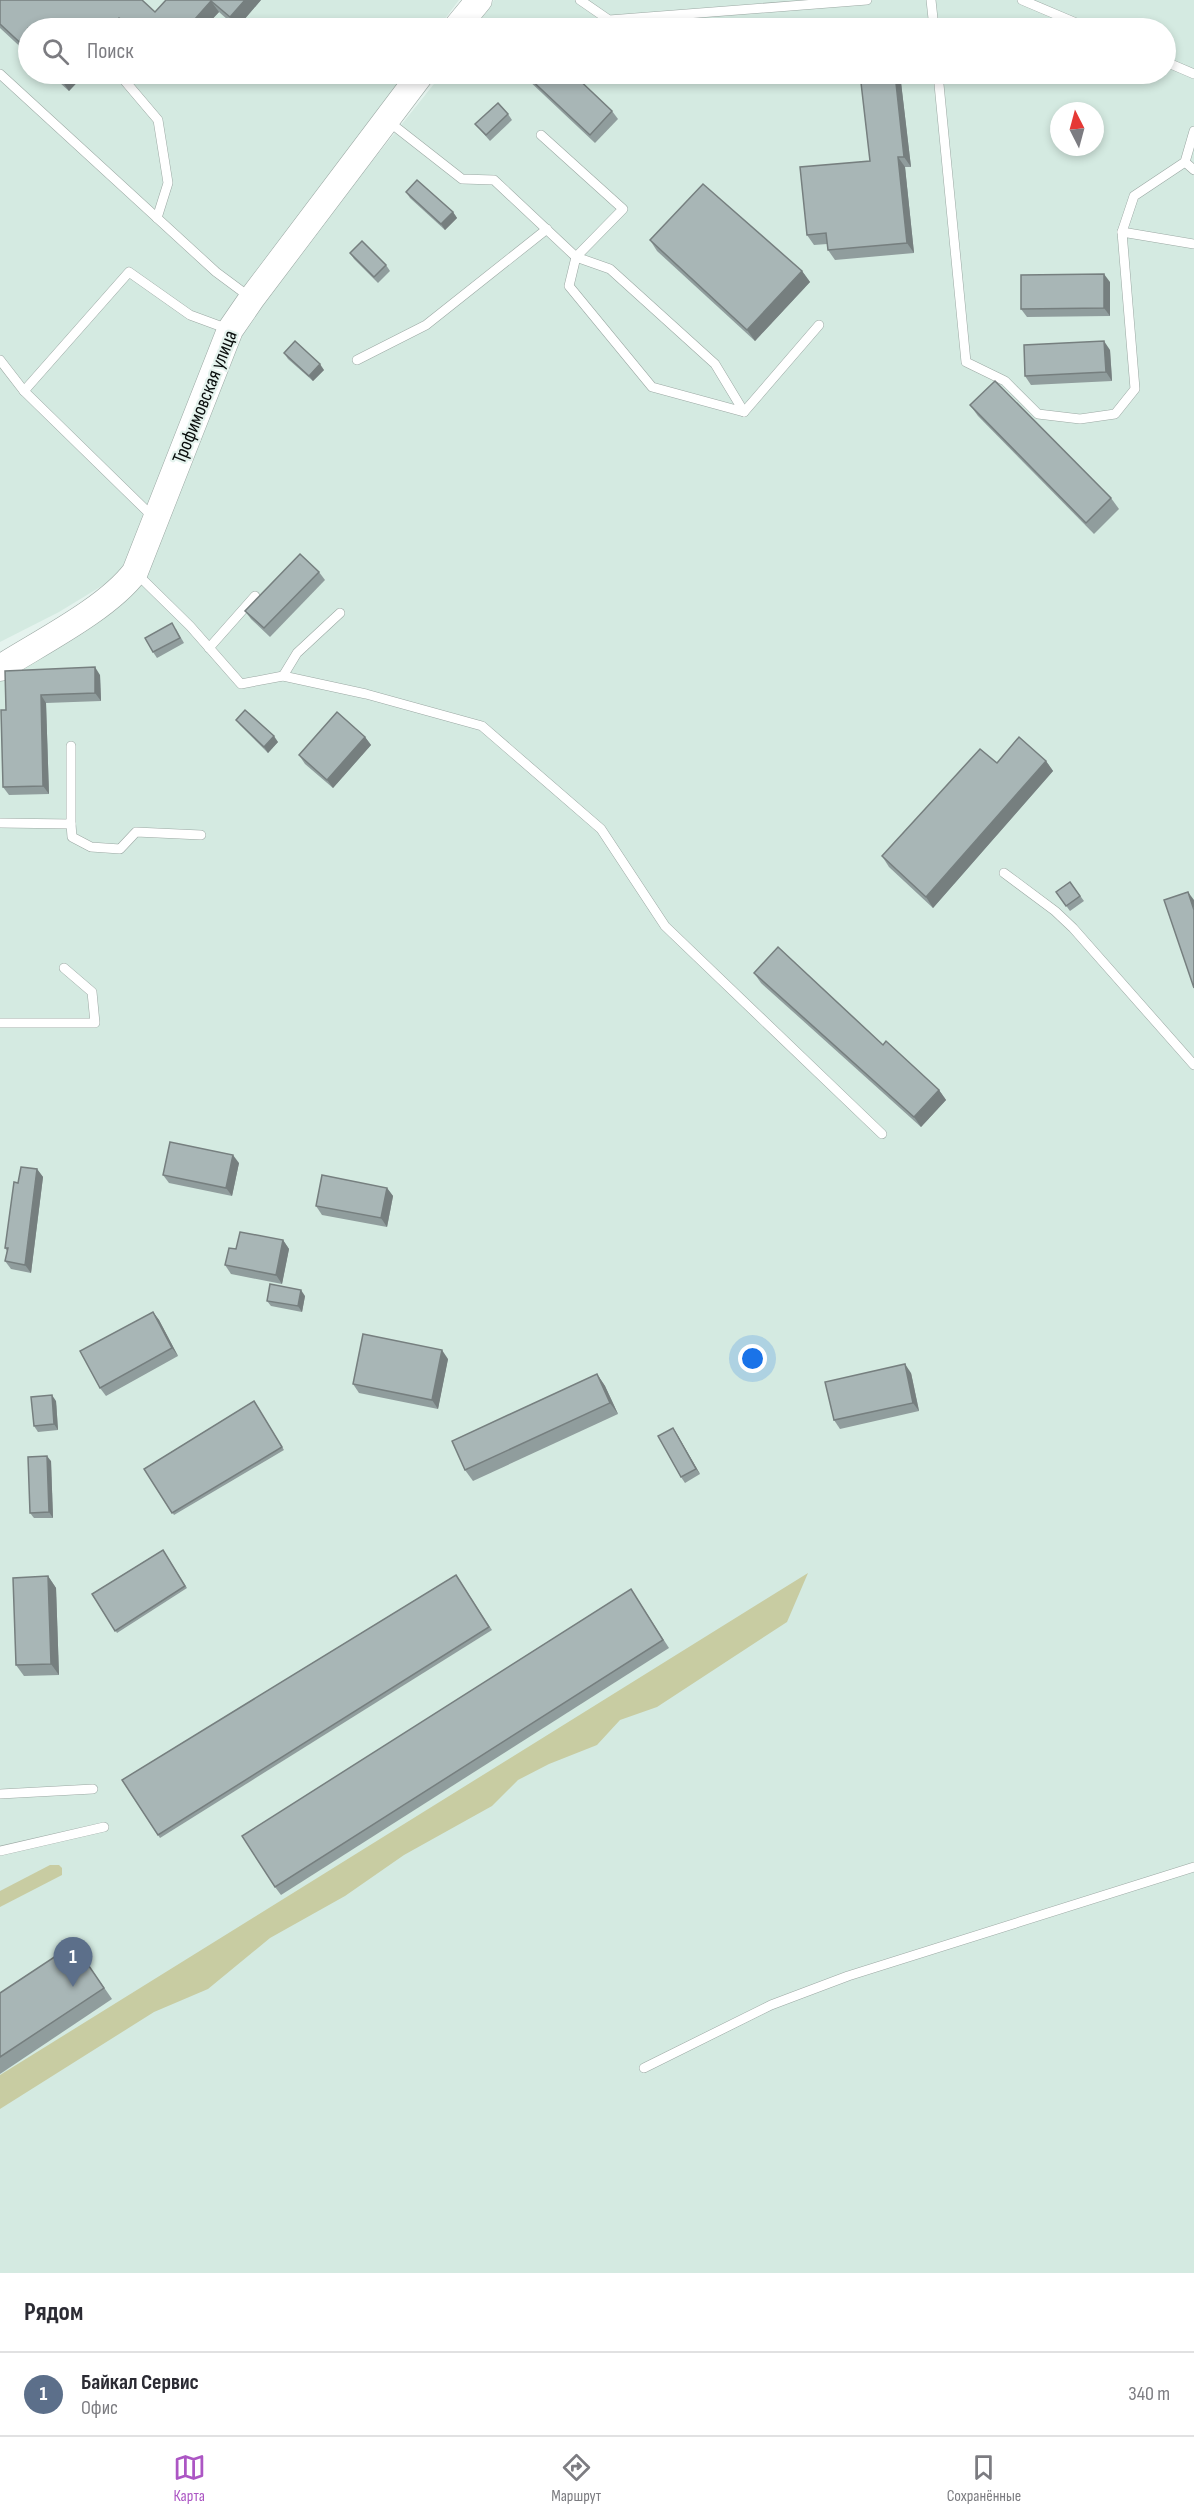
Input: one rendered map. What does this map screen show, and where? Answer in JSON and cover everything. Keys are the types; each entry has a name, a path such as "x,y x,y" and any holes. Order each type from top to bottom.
{"street":[{"path":"464,18 479,0"},
{"name":"Трофимовская улица","path":"0,668 102,604 123,587 135,572 230,330 413,84"}],"lane":[{"path":"580,0 606,18"},
{"path":"635,18 867,0"},
{"path":"931,0 933,18"},
{"path":"1022,0 1064,18"},
{"path":"1176,66 1194,74"},
{"path":"0,74 216,272 252,298"},
{"path":"127,84 158,120 168,183 157,218"},
{"path":"939,84 966,362 1005,381 1038,414 1080,419 1115,414 1135,389 1122,232 1134,196 1185,162 1194,131"},
{"path":"385,119 462,179 494,180 576,257 610,269 715,364 744,412"},
{"path":"541,135 622,209 576,257 569,286 652,387 744,412"},
{"path":"1185,162 1194,170"},
{"path":"357,360 426,324 547,229"},
{"path":"1122,232 1194,244"},
{"path":"24,391 129,272 190,315 230,330"},
{"path":"744,412 819,325"},
{"path":"0,360 24,391 156,520"},
{"path":"135,572 241,684 283,676 366,694 482,726 601,829 665,926 882,1134"},
{"path":"209,648 255,596"},
{"path":"283,676 297,653 340,612"},
{"path":"71,746 72,837 91,847 120,849 136,832 201,835"},
{"path":"0,823 71,824"},
{"path":"1004,873 1055,911 1073,928 1194,1065"},
{"path":"0,1023 95,1023 92,992 64,968"},
{"path":"0,1794 93,1789"},
{"path":"0,1851 104,1827"},
{"path":"644,2068 771,2005 848,1976 1194,1867"}],"shaded area":[{"path":"0,0 459,0 446,18 18,18 18,84 397,84 234,304 123,573 59,612 0,642"},
{"path":"494,0 1194,0 1194,2273 0,2273 0,669 136,590 154,559 240,335 341,200 434,84 1176,84 1176,18 481,18"}],"green space":[{"path":"808,1573 787,1622 657,1707 620,1720 597,1745 549,1764 518,1780 492,1806 404,1855 345,1896 270,1938 208,1989 154,2012 0,2109 0,2075"},
{"path":"50,1865 59,1865 62,1868 62,1875 0,1907 0,1891"}],"building":[{"path":"0,0 142,0 155,12 166,0 245,0 230,17 211,1 196,18 18,18 18,41 0,24"},
{"path":"536,84 584,84 612,111 590,135"},
{"path":"861,84 896,84 904,157 898,157 907,243 828,250 826,233 807,235 800,167 870,161"},
{"path":"498,103 508,114 486,135 475,124"},
{"path":"417,180 453,212 441,224 406,192"},
{"path":"703,184 802,271 747,330 650,240"},
{"path":"362,241 386,265 374,277 350,253"},
{"path":"1104,274 1104,308 1021,309 1021,275"},
{"path":"295,341 320,364 309,376 284,353"},
{"path":"1104,341 1106,372 1025,376 1024,345"},
{"path":"995,381 1111,498 1086,523 970,405"},
{"path":"300,554 319,572 264,628 245,611"},
{"path":"172,623 180,638 153,652 145,638"},
{"path":"95,667 95,693 41,695 43,786 3,787 1,710 6,710 5,671"},
{"path":"245,710 274,736 264,747 236,720"},
{"path":"337,712 365,737 327,780 299,755"},
{"path":"1019,737 1046,761 926,897 882,856 980,749 997,763"},
{"path":"1070,882 1080,896 1066,906 1056,892"},
{"path":"1188,892 1194,910 1194,988 1164,900"},
{"path":"778,947 883,1045 886,1041 939,1090 914,1117 754,973"},
{"path":"170,1142 233,1155 226,1188 163,1175"},
{"path":"21,1167 37,1169 25,1265 5,1261 14,1182 18,1183"},
{"path":"322,1175 387,1188 381,1218 316,1206"},
{"path":"240,1232 283,1240 276,1275 225,1265 229,1248 236,1249"},
{"path":"270,1284 301,1290 298,1306 267,1301"},
{"path":"153,1312 172,1348 100,1388 80,1351"},
{"path":"363,1334 442,1350 432,1400 353,1384"},
{"path":"905,1364 913,1403 834,1420 825,1382"},
{"path":"597,1374 610,1403 465,1470 452,1441"},
{"path":"52,1395 54,1424 34,1426 31,1397"},
{"path":"254,1401 282,1447 172,1513 144,1469"},
{"path":"673,1428 696,1469 681,1477 658,1436"},
{"path":"47,1456 49,1512 30,1513 28,1457"},
{"path":"163,1550 185,1586 115,1631 92,1594"},
{"path":"456,1575 489,1627 158,1835 122,1780"},
{"path":"48,1576 51,1664 16,1665 13,1578"},
{"path":"631,1589 663,1640 275,1887 242,1836"},
{"path":"74,1944 104,1988 0,2057 0,1993"}],"place":[{"name":"Байкал Сервис","path":"73,1987"}]}
